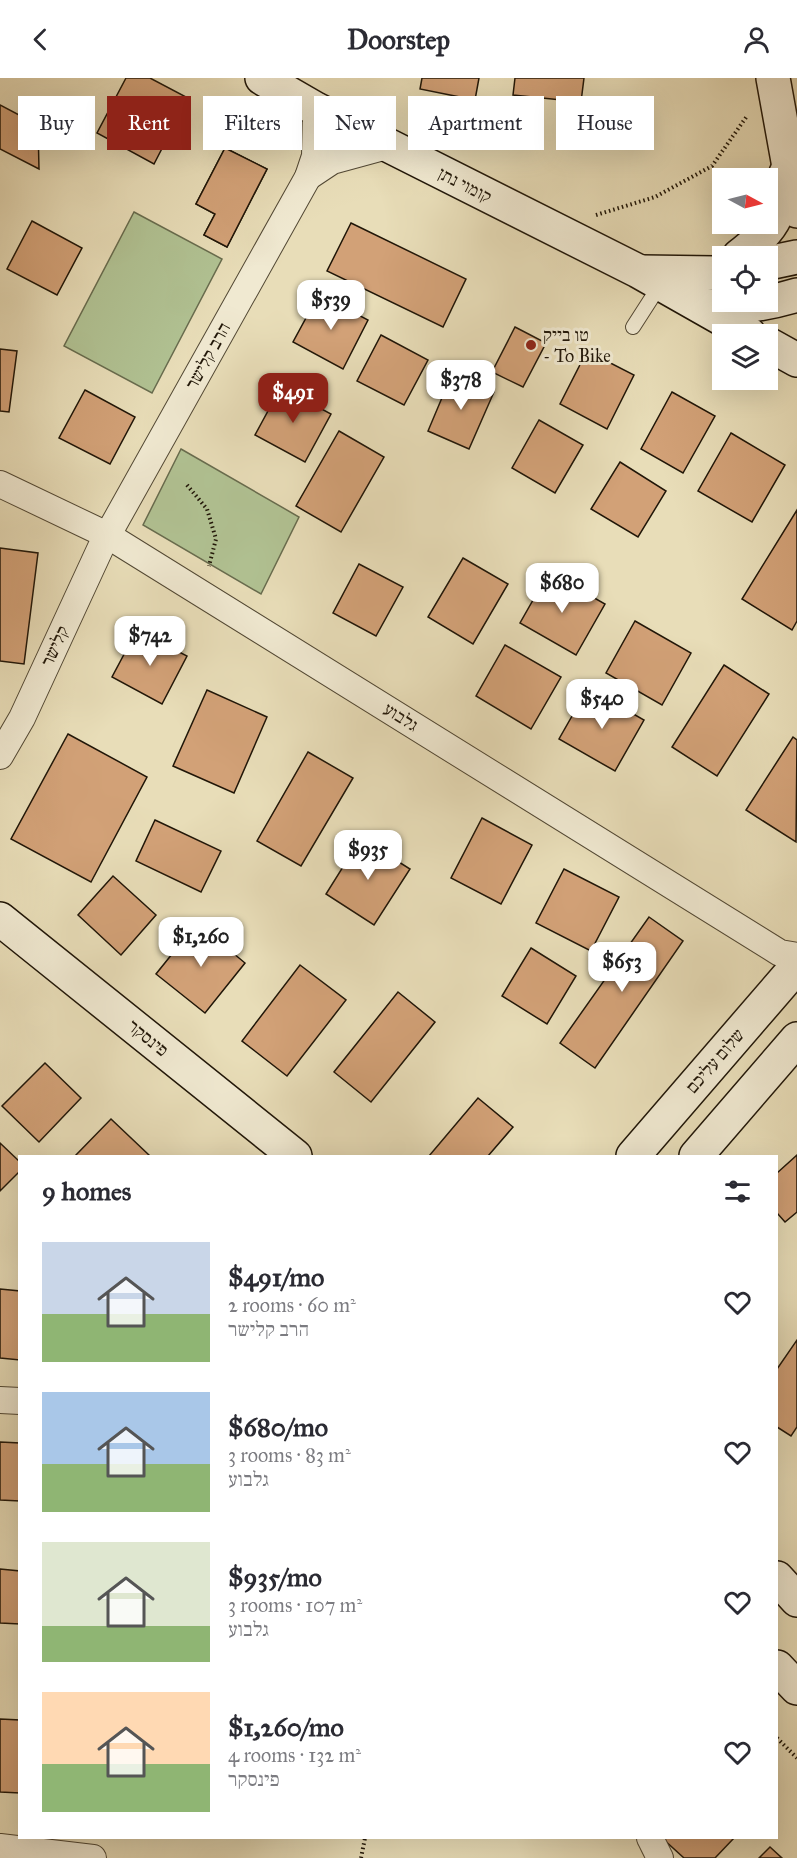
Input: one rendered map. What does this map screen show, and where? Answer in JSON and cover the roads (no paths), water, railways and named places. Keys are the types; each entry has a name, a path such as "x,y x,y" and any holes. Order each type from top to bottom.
{"street":[{"name":"קומוי נתן","path":"262,78 314,108"},
{"path":"773,78 787,166 797,211"},
{"name":"הרב קלישר","path":"107,535 308,177 315,150"},
{"name":"הרב קלישר","path":"308,177 332,161 372,150"},
{"name":"קומוי נתן","path":"395,150 649,278 731,324"},
{"path":"752,246 774,222 787,166"},
{"path":"778,261 797,257"},
{"name":"קומוי נתן","path":"649,278 712,269"},
{"path":"693,304 739,308 769,304 797,295"},
{"path":"778,350 797,360"},
{"name":"גלבוע","path":"0,484 107,535 780,953 797,956"},
{"name":"קלישר","path":"0,756 11,720 107,535"},
{"name":"פינסקר","path":"0,920 294,1155"},
{"name":"שלום עליכם","path":"634,1155 797,966"},
{"path":"697,1155 797,1039"},
{"path":"0,1400 18,1401"},
{"path":"778,1579 797,1600"},
{"path":"778,1667 797,1688"},
{"path":"650,1839 660,1858"},
{"path":"0,1847 93,1858"}],"lane":[{"path":"633,327 649,278"}],"place":[{"name":"טו בייק - To Bike","path":"531,345"}]}
